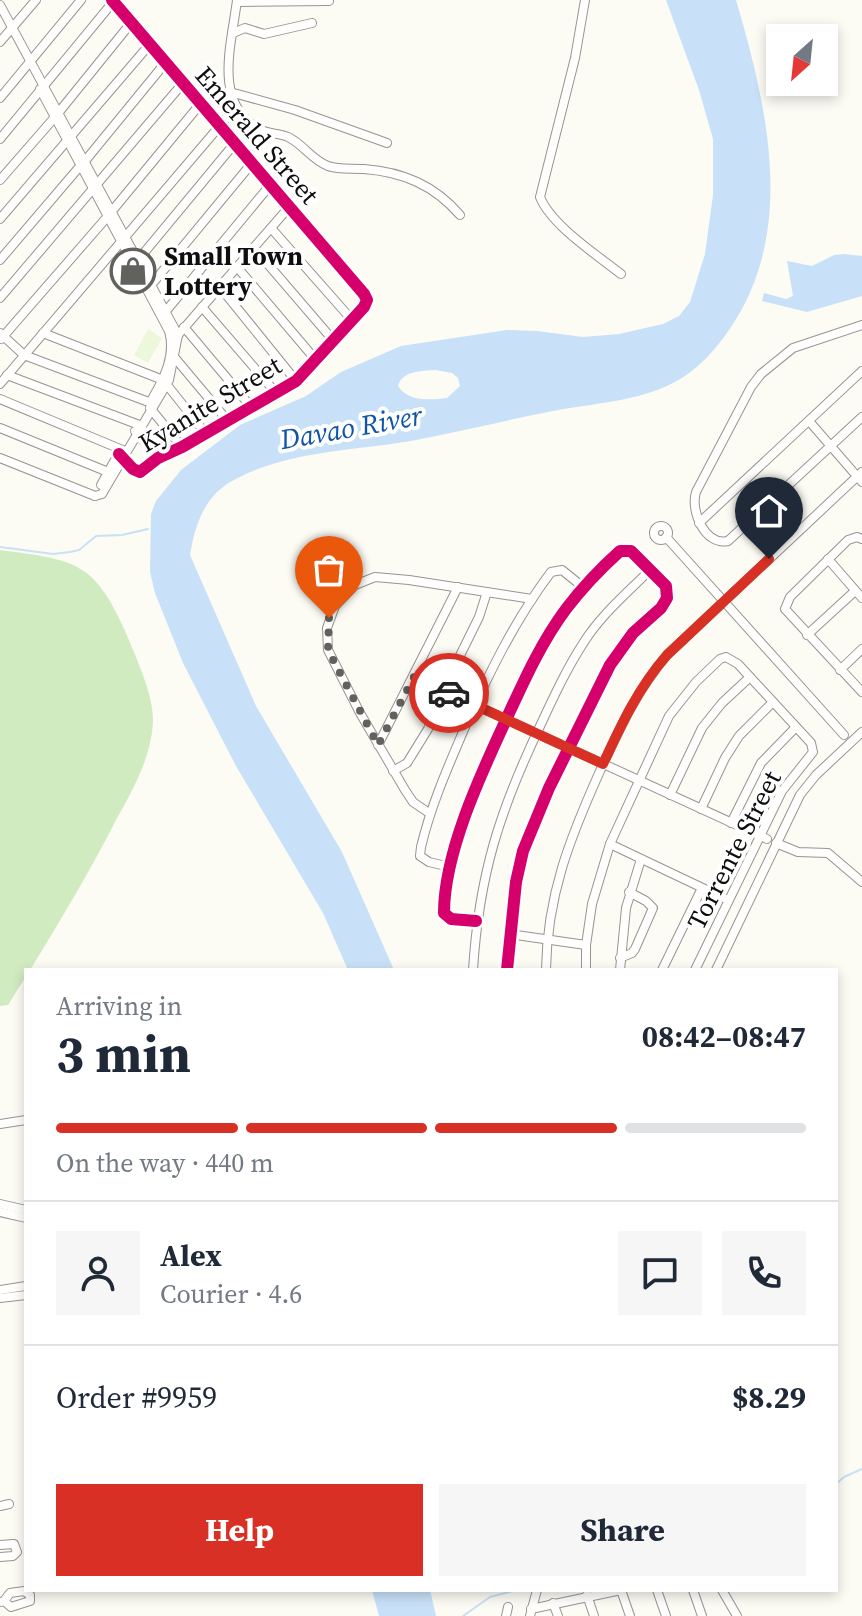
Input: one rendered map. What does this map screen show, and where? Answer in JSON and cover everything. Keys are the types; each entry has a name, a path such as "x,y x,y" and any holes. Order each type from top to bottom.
{"street":[{"path":"0,42 10,26 36,0"},
{"path":"0,98 81,0"},
{"path":"585,0 575,58 540,197 544,207 621,274"},
{"path":"0,139 112,1"},
{"name":"Emerald Street","path":"112,1 290,206 367,300"},
{"path":"0,384 232,110 228,70 237,1 329,1"},
{"path":"0,5 171,335 165,383"},
{"path":"0,180 131,23"},
{"path":"233,33 245,28 264,34 312,23"},
{"path":"0,219 150,44"},
{"path":"0,260 166,62"},
{"path":"0,298 183,83"},
{"path":"231,96 295,110 387,143"},
{"path":"231,96 255,127 290,138 327,166 385,171 414,179 437,191 460,215"},
{"path":"182,447 151,405 24,355 1,336 110,214 201,103"},
{"path":"138,260 235,143"},
{"path":"152,284 252,163"},
{"path":"166,311 271,184"},
{"path":"0,458 95,496 165,383 181,331 290,206"},
{"path":"271,228 352,320"},
{"path":"123,238 181,331 252,408"},
{"path":"254,248 333,340"},
{"path":"237,267 315,359"},
{"path":"220,287 296,381"},
{"name":"Kyanite Street","path":"122,453 137,472 277,394 296,381 367,300"},
{"path":"202,307 277,394"},
{"path":"862,325 793,348 755,381 696,492 694,507 699,523 719,542 728,541 862,417"},
{"path":"43,333 165,383 206,434"},
{"path":"175,358 227,420"},
{"path":"699,523 862,371"},
{"path":"7,375 137,428 158,458"},
{"path":"0,399 122,453"},
{"path":"546,968 553,898 563,856 627,713 652,673 667,655 860,477 809,421"},
{"path":"0,428 111,474"},
{"path":"666,537 844,735"},
{"path":"862,539 852,537 790,597 786,605 788,614 862,692"},
{"path":"476,921 451,919 444,913 450,867 473,796 537,655 583,587 620,551 627,550 666,586 668,595 661,608 633,633 610,665 549,788 523,851 509,934 507,968"},
{"path":"807,635 859,594 828,559"},
{"path":"450,867 429,862 420,856 429,813 441,779 475,705 506,642 551,572 557,570 571,576 583,587"},
{"path":"473,968 476,921 499,820 536,733 584,642 600,620 650,570"},
{"path":"429,813 413,802 393,771 328,650 327,628 335,606 355,585 375,577 532,599"},
{"path":"378,745 458,587"},
{"path":"393,771 407,763 428,729 443,690 479,617 487,592"},
{"path":"840,670 862,649"},
{"path":"586,968 586,945 596,886 610,844 661,732 680,700 720,659 726,657 734,660 796,727 761,763 731,823"},
{"path":"414,677 791,851 828,853 862,882"},
{"path":"670,795 702,728 722,703 750,677"},
{"path":"701,809 739,736 773,702"},
{"name":"Torrente Street","path":"696,968 728,900 767,839 788,779 813,752 811,743 796,727"},
{"path":"717,968 767,839 810,782 862,732"},
{"path":"610,844 728,900"},
{"path":"620,968 629,892 641,859"},
{"path":"663,968 702,888"},
{"path":"620,958 635,949 652,912 650,904 629,892"},
{"path":"509,934 586,945"},
{"path":"0,1124 24,1120"},
{"path":"0,1204 24,1210"},
{"path":"0,1212 24,1218"},
{"path":"0,1290 24,1286"},
{"path":"0,1298 24,1295"},
{"path":"0,1545 14,1544 17,1552 13,1556 0,1557"},
{"path":"531,1612 536,1592"},
{"path":"531,1612 553,1603 607,1592"},
{"path":"622,1592 630,1616"},
{"path":"658,1592 666,1616"},
{"path":"694,1592 702,1616"},
{"path":"723,1592 737,1616"},
{"path":"587,1595 594,1616"},
{"path":"553,1603 558,1616"}],"green space":[{"path":"148,329 162,338 148,363 134,355"},
{"path":"0,550 64,561 92,577 126,633 147,687 153,720 149,747 140,773 105,841 31,968 24,968 24,979 8,1005 0,1006"}],"water":[{"name":"Davao River","path":"666,0 736,0 758,82 770,166 770,208 764,249 751,289 731,327 699,365 683,377 661,389 631,398 416,440 277,463 224,486 209,502 198,522 190,555 256,706 342,852 393,968 347,968 323,913 236,766 183,663 155,593 150,572 151,514 156,501 181,470 240,425 306,396 341,372 401,346 507,330 583,337 619,334 663,324 679,316 690,302 705,254 713,195 713,139 699,90","holes":["435,370 452,373 458,378 460,386 447,398 414,397 398,386 404,377 413,373"]},
{"path":"834,255 862,256 862,296 807,312 762,301 764,293 786,299 793,296 787,261 812,266"},
{"path":"373,1592 430,1592 436,1616 379,1616"}],"waterway":[{"path":"0,547 53,554 70,552 79,550 96,536 122,535 148,529"},
{"path":"838,1482 862,1469"},
{"path":"463,1616 490,1597 509,1592"}],"cycle path":[{"path":"112,0 367,300 296,381 158,458 140,472 119,454"},
{"path":"476,921 451,919 444,913 450,865 475,790 525,678 557,622 605,565 620,551 631,551 666,586 667,598 661,608 633,633 610,665 549,788 523,851 516,882 507,968"}],"way so far":[{"path":"329,618 328,650 378,745 414,677 449,693"}],"place":[{"name":"Small Town Lottery","path":"133,271"}],"route":[{"path":"449,693 603,764 627,713 652,673 667,655 769,559"}]}
